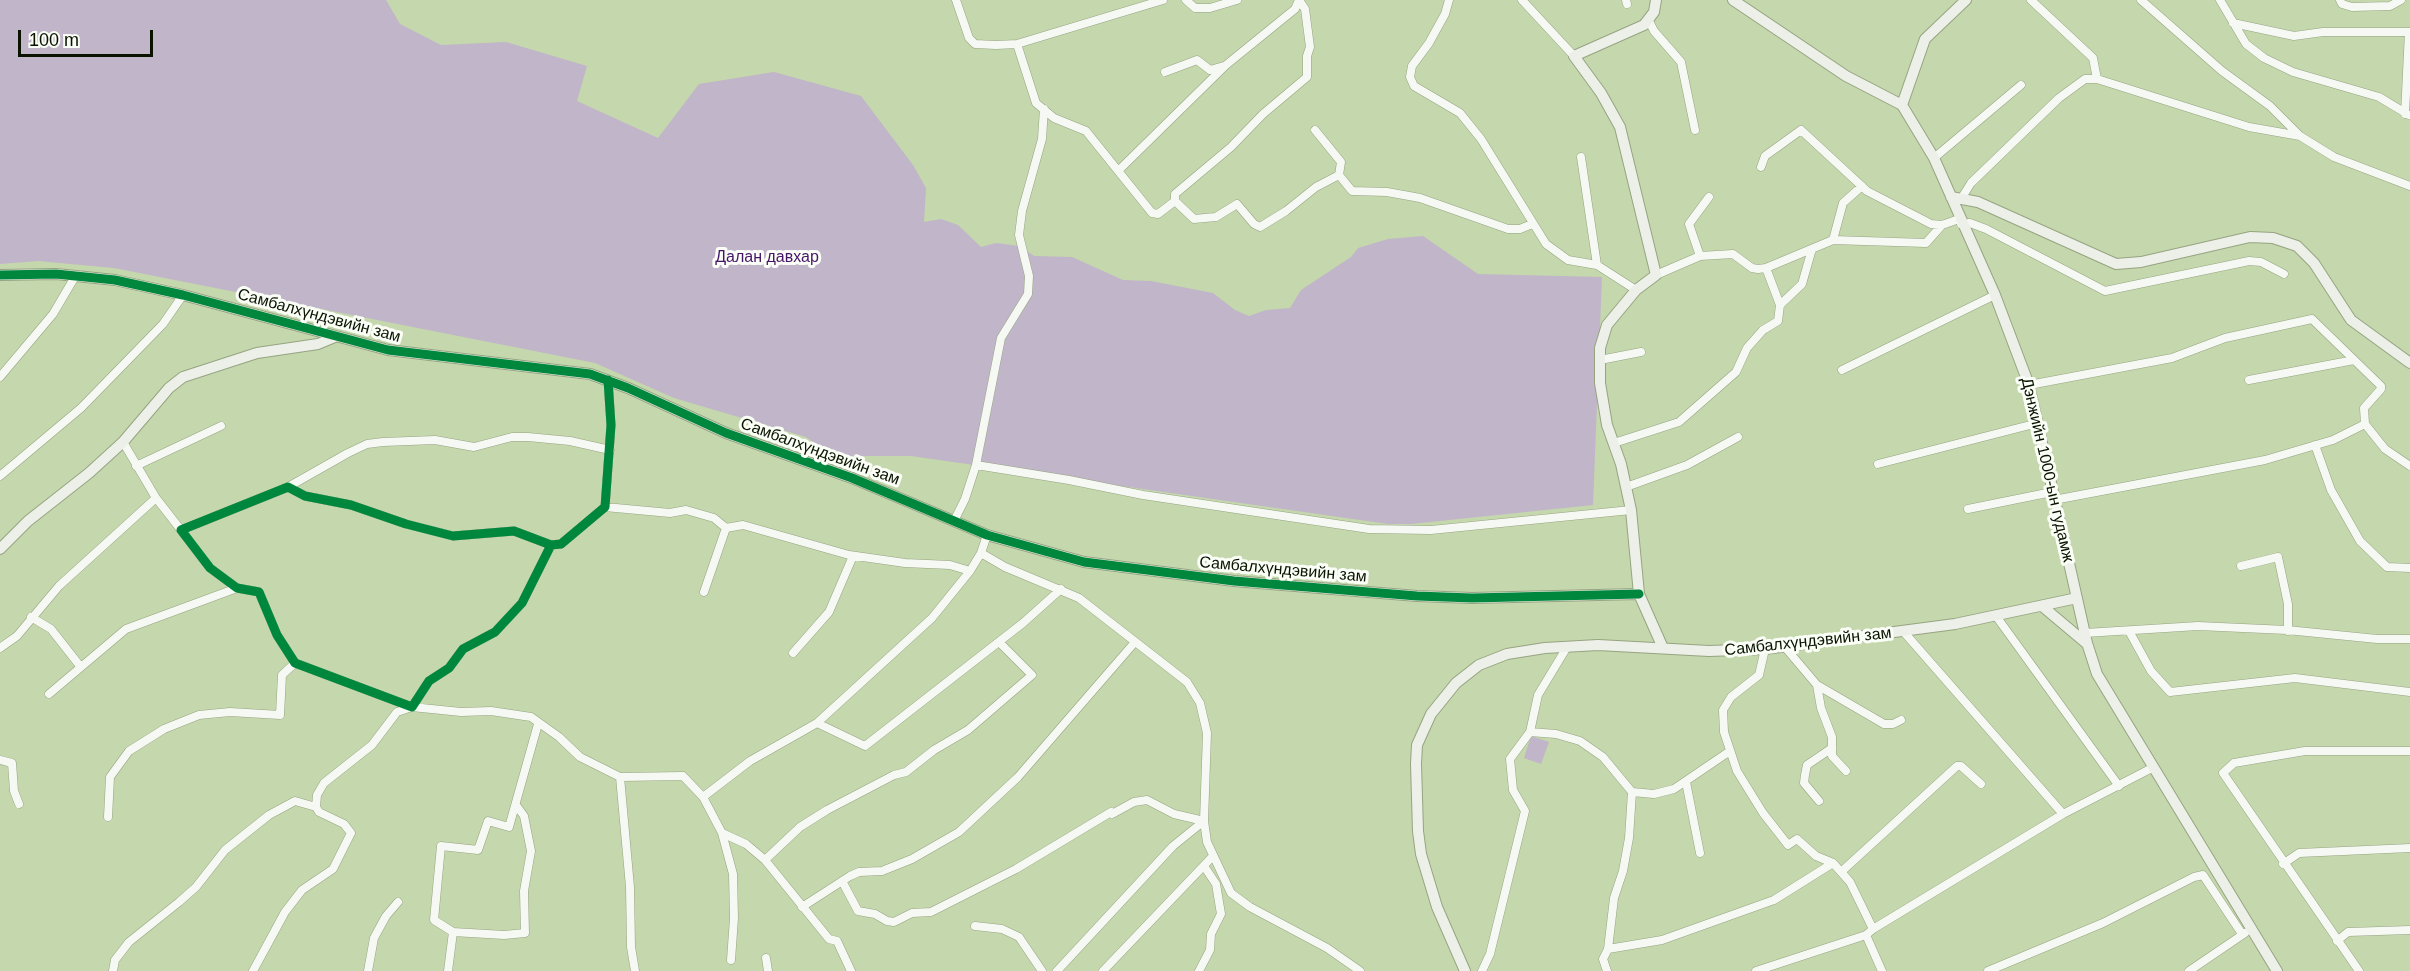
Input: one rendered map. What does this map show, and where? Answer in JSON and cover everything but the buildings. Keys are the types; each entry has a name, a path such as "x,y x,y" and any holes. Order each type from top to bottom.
{"street":[{"path":"956,0 969,38 975,44 1017,44 1163,0"},
{"path":"1186,0 1195,8 1210,8 1238,0"},
{"path":"1119,170 1226,65 1295,9 1299,0 1305,9 1310,47 1306,56 1307,77 1263,114 1231,147 1175,194 1175,201 1194,219 1216,217 1237,204 1254,224 1260,227 1286,212 1316,187 1340,175"},
{"path":"1449,0 1429,43 1412,66 1410,77 1414,86 1460,113 1481,139 1546,244 1568,260 1596,266 1636,290"},
{"path":"1522,0 1574,56 1601,93 1620,127 1656,275"},
{"path":"1656,0 1649,21 1654,32 1680,62 1695,130"},
{"path":"1733,0 1846,76 1902,105 1925,39 1966,0"},
{"path":"2031,0 2093,58 2097,79"},
{"path":"2141,0 2222,71 2270,106 2300,136 2334,157 2410,186"},
{"path":"2220,0 2246,44 2264,58 2293,72 2379,97 2408,115"},
{"path":"2340,0 2342,4 2352,7 2390,6 2401,0"},
{"path":"1574,56 1649,21"},
{"path":"2233,23 2294,36 2324,32 2410,28 2408,115"},
{"path":"1017,44 1036,102 1054,118 1086,131 1152,213 1158,214 1175,201"},
{"path":"1165,72 1197,60 1210,70 1226,65"},
{"path":"1956,198 2059,98 2085,79 2097,79 2249,127 2300,136"},
{"path":"1934,158 2021,85"},
{"name":"Дэнжийн 1000-ын гудамж","path":"1902,105 1956,198 1960,222 1995,295 2029,385 2086,638 2097,674 2247,932 2277,971"},
{"path":"954,521 965,500 976,465 1001,338 1028,294 1029,276 1019,235 1022,211 1042,139 1044,109"},
{"path":"1315,130 1341,162 1340,175 1352,191 1387,192 1420,198 1508,230 1520,229 1532,224"},
{"path":"1761,167 1765,156 1801,130 1862,186 1925,221 1942,225 1970,223 1986,229 2105,291 2249,261 2261,262 2284,274"},
{"path":"1581,157 1596,266"},
{"path":"1833,240 1844,203 1862,186"},
{"path":"1700,256 1689,224 1708,197"},
{"path":"1956,198 1978,202 2116,264 2141,262 2250,237 2273,238 2297,246 2314,263 2351,320 2410,363"},
{"path":"1663,648 1639,594 1631,510 1601,400 1600,360 1607,325 1636,290 1656,275 1700,256 1733,254 1752,268 1766,268 1833,240 1923,243 1929,241 1942,225"},
{"path":"1780,305 1802,285 1812,249"},
{"path":"1614,443 1679,422 1736,372 1747,348 1763,330 1778,321 1780,305 1766,268"},
{"name":"Самбалхүндэвийн зам","path":"0,275 75,275 183,295 402,353 545,367 608,380 726,433 835,472 987,535 1084,562 1303,588 1472,598 1639,594"},
{"path":"0,377 53,314 75,275"},
{"path":"0,476 81,408 163,324 183,295"},
{"path":"1842,370 1995,295"},
{"path":"2029,385 2172,358 2225,338 2313,319 2381,386 2381,389 2364,408 2365,424 2385,449 2410,466"},
{"path":"0,549 28,521 89,473 123,442 170,388 187,375 257,353 318,344 335,337"},
{"path":"1600,360 1641,352"},
{"path":"2249,380 2354,360"},
{"path":"288,487 305,496 351,505 406,524 453,536 514,531 551,545 561,544 605,507 611,425 608,380"},
{"path":"1878,464 2038,423"},
{"path":"1968,509 2265,460 2315,445 2365,424"},
{"path":"136,466 221,426"},
{"path":"181,530 288,487 367,444 435,440 474,447 512,437 528,436 570,441 610,450"},
{"path":"1626,487 1687,465 1738,437"},
{"path":"123,442 156,498 210,568 237,588 259,592 277,635 294,663 412,707 461,712 491,711 531,717 559,737 580,757 620,777 683,776 703,797 722,833 733,874 734,918 731,960"},
{"path":"2315,445 2331,490 2360,541 2387,567 2410,568"},
{"path":"976,465 1143,495 1369,529 1431,530 1631,510"},
{"path":"0,648 17,636 59,586 156,498"},
{"path":"605,507 670,513 686,510 714,518 726,528 743,525 853,556 905,563 950,565 970,571"},
{"path":"704,592 726,528"},
{"path":"703,797 750,761 817,723 846,694 908,642 939,610 970,571 981,553 987,535"},
{"path":"253,971 285,912 302,890 333,869 351,833 344,824 319,812 316,807 317,795 333,772 372,745 397,712 412,707 429,681 449,668 462,649 495,632 522,603 551,545"},
{"path":"981,553 1005,567 1060,589 1093,607 1187,682 1200,703 1208,746 1204,821 1207,842 1233,896 1327,948 1360,971"},
{"path":"793,653 829,612 853,556"},
{"path":"2241,566 2278,557 2288,604 2288,630"},
{"path":"49,694 126,629 237,588"},
{"path":"817,723 865,746 999,642 1060,589"},
{"name":"Самбалхүндэвийн зам","path":"1465,971 1437,907 1421,854 1416,795 1417,745 1424,725 1438,703 1456,682 1479,665 1507,654 1568,647 1728,651 1765,649 1996,616 2077,598"},
{"path":"2042,606 2086,638 2128,631 2198,626 2288,630 2377,639 2410,639"},
{"path":"1996,616 2119,786"},
{"path":"31,617 51,629 80,666"},
{"path":"1903,631 2063,814"},
{"path":"2128,631 2151,671 2170,692 2295,678 2410,692"},
{"path":"765,860 800,827 894,775 906,772 934,750 968,730 1032,675 999,642"},
{"path":"802,907 860,872 882,870 912,859 959,832 1018,777 1135,642"},
{"path":"1784,646 1817,685 1884,724 1893,724 1901,720"},
{"path":"1482,971 1490,954 1525,812 1513,790 1510,759 1530,732 1538,695 1568,647"},
{"path":"1765,649 1759,675 1731,697 1723,710 1724,732 1737,772 1763,813 1788,845 1797,839 1816,856 1833,863 1850,882 1873,929"},
{"path":"108,817 110,777 129,751 164,729 199,715 230,712 280,715 282,675 294,663"},
{"path":"1817,685 1821,708 1832,737 1832,756 1846,771"},
{"path":"516,805 524,816 531,851 524,891 525,933 504,935 453,932 434,920 441,846 478,850 488,822 509,827 538,724"},
{"path":"1530,732 1556,734 1580,741 1603,758 1632,792 1629,838 1623,871 1616,892 1608,949 1603,959 1607,971"},
{"path":"1819,801 1804,783 1807,765 1832,748"},
{"path":"1632,792 1654,794 1674,789 1730,751"},
{"path":"2359,971 2283,864 2250,810 2223,773 2234,763 2305,751 2410,751"},
{"path":"0,760 12,763 14,791 19,804"},
{"path":"1841,872 1956,766 1961,766 1981,784"},
{"path":"1756,971 1866,935 2063,814 2152,768"},
{"path":"620,777 630,886 631,947 635,971"},
{"path":"1686,782 1700,853"},
{"path":"842,881 858,911 876,914 887,921 894,922 912,913 931,912 1016,869 1111,812 1112,814 1134,802 1147,800 1174,814 1204,821"},
{"path":"113,971 114,960 129,942 188,895 225,850 269,815 295,801 316,807"},
{"path":"1057,971 1173,846 1204,821"},
{"path":"722,833 746,844 765,860 829,939 837,941 851,971"},
{"path":"2283,864 2299,854 2410,848"},
{"path":"1103,971 1213,856"},
{"path":"1608,949 1662,940 1774,900 1833,863"},
{"path":"1199,971 1210,950 1211,934 1221,914 1216,884 1204,866"},
{"path":"1988,971 2103,923 2194,877 2203,875 2247,932 2189,971"},
{"path":"368,971 374,938 386,916 398,902"},
{"path":"975,926 1002,929 1019,937 1042,971"},
{"path":"2337,941 2348,932 2410,930"},
{"path":"448,971 453,932"},
{"path":"1866,935 1882,971"},
{"path":"766,958 768,971"}],"green space":[{"name":"Далан давхар","path":"0,0 386,0 400,24 441,45 506,42 587,66 577,101 658,138 699,84 774,72 861,96 913,165 926,188 924,222 941,219 958,225 981,247 996,243 1020,246 1034,256 1072,257 1123,280 1151,281 1213,293 1235,310 1249,316 1266,310 1290,308 1301,290 1351,257 1358,248 1388,239 1423,236 1478,274 1602,277 1593,505 1411,524 1388,524 911,456 832,456 806,437 674,398 595,363 114,268 38,261 0,264"},
{"path":"1531,736 1549,742 1541,764 1524,758"}],"cycle path":[{"path":"0,275 56,274 115,280 183,295 388,350 590,374 628,388 726,433 852,478 987,535 1084,562 1234,581 1417,596 1472,598 1639,594"},
{"path":"551,545 522,603 495,632 463,649 449,668 429,681 412,707 295,663 277,635 259,592 237,588 210,568 181,530 288,487 305,496 351,505 406,524 453,536 514,531 551,545 561,544 605,507 611,425 608,380"}]}
